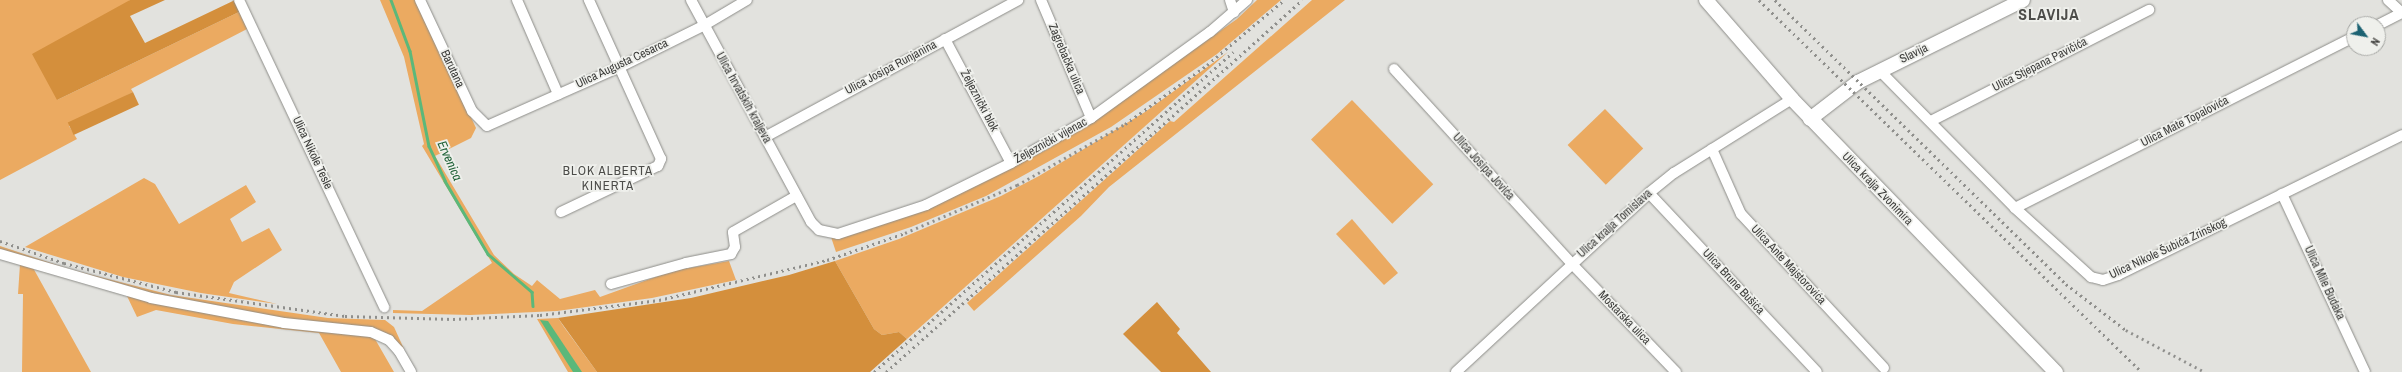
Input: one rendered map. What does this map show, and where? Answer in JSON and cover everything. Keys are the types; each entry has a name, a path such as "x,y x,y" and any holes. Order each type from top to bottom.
{"main road":[{"name":"Ulica kralja Zvonimira","path":"1706,0 1792,100 2056,372"},
{"name":"Slavija","path":"1810,119 1854,85 2023,0"}],"street":[{"name":"Ulica Nikole Tesle","path":"239,0 384,307"},
{"name":"Barutana","path":"420,0 472,111 483,124 496,125"},
{"path":"517,0 558,94"},
{"path":"561,212 658,166 662,159 589,0"},
{"name":"Ulica hrvatskih kraljeva","path":"691,0 703,26 811,222 829,234"},
{"name":"Ulica Augusta Cesarca","path":"496,125 558,94 703,26 747,0"},
{"name":"Ulica Josipa Runjanina","path":"765,137 1018,0"},
{"name":"Zagrebačka ulica","path":"1041,0 1091,118"},
{"path":"1230,0 1234,12"},
{"name":"Željeznički vijenac","path":"829,234 838,234 860,228 926,205 1011,163 1091,118 1234,12 1247,0"},
{"path":"2386,21 2402,13 2388,0"},
{"name":"Ulica Stjepana Pavičića","path":"1930,121 2150,10"},
{"name":"Željeznički blok","path":"945,39 1011,163"},
{"name":"Ulica Mate Topalovića","path":"2015,208 2346,41"},
{"name":"Ulica Josipa Jovića","path":"1394,69 1572,264"},
{"name":"Ulica Nikole Šubića Zrinskog","path":"1880,71 2015,208 2091,277 2103,280 2118,275 2402,135"},
{"name":"Ulica kralja Tomislava","path":"1456,372 1649,193 1674,172 1792,100"},
{"name":"Ulica Ante Majstorovića","path":"1712,149 1741,214 1884,368"},
{"name":"Ulica Brune Bušića","path":"1649,193 1817,372"},
{"name":"Ulica Mile Budaka","path":"2282,194 2365,372"},
{"path":"610,284 686,263 732,254 735,247 733,232 796,196"},
{"path":"0,254 106,287 151,298 284,322 362,329 389,340 399,351 411,372"},
{"name":"Mostarska ulica","path":"1572,264 1676,372"}],"shaded area":[{"path":"0,0 130,0 57,100 241,11 249,28 131,89 133,92 69,126 77,139 0,180"},
{"path":"130,0 165,0 130,16 145,43 235,0 241,11 57,100 32,54"},
{"path":"380,0 416,0 476,128 471,138 435,156 494,255 514,274 532,286 537,280 560,299 595,290 600,297 672,271 729,261 736,280 652,298 557,311 470,315 393,313 393,310 422,311 492,263 422,146 424,144 404,57"},
{"path":"1257,0 1281,0 1217,54 1111,127 986,196 911,227 836,252 831,237 1015,166 1048,149 1093,121 1237,19"},
{"path":"1312,0 1345,0 1109,187 1081,216 974,311 967,303 1170,121 1174,122"},
{"path":"1228,52 907,339 899,332 882,335 874,329 835,261 899,239 1001,196 1039,176 1145,112"},
{"path":"133,92 139,105 74,135 68,122"},
{"path":"1352,100 1433,184 1392,224 1311,140"},
{"path":"1605,109 1643,149 1606,185 1568,145"},
{"path":"144,178 155,184 179,224 246,185 256,202 230,219 242,242 269,228 282,250 234,282 229,293 277,304 201,293 123,277 25,247"},
{"path":"1352,219 1398,273 1384,285 1336,234"},
{"path":"0,246 69,269 171,295 328,318 385,320 394,327 404,349 402,351 394,341 165,298 0,250"},
{"path":"835,261 874,329 882,335 899,332 907,339 870,372 597,372 558,318 691,298 789,275"},
{"path":"20,264 32,266 91,372 22,372 23,294 18,294"},
{"path":"126,294 368,336 375,339 394,372 341,372 319,333 233,324 156,310 137,317"},
{"path":"1157,302 1180,329 1177,333 1211,372 1161,372 1123,334"},
{"path":"558,318 597,372 568,372 537,319"},
{"path":"540,320 548,321 582,372 573,372"}],"waterway":[{"name":"Ervenica","path":"391,0 410,51 429,146 445,181 488,254 532,292 533,306"}],"railway":[{"path":"0,241 64,263 176,292 345,316 453,319 540,315 659,300 827,260 905,233 1017,185 1125,124 1207,65 1284,0"},
{"path":"886,372 1302,0"},
{"path":"1759,0 2142,372"},
{"path":"1775,0 2066,284 2126,330 2205,372"},
{"path":"874,372 1233,52"}],"district":[{"name":"SLAVIJA","path":"2049,14"},
{"name":"BLOK ALBERTA KINERTA","path":"608,180"}]}
